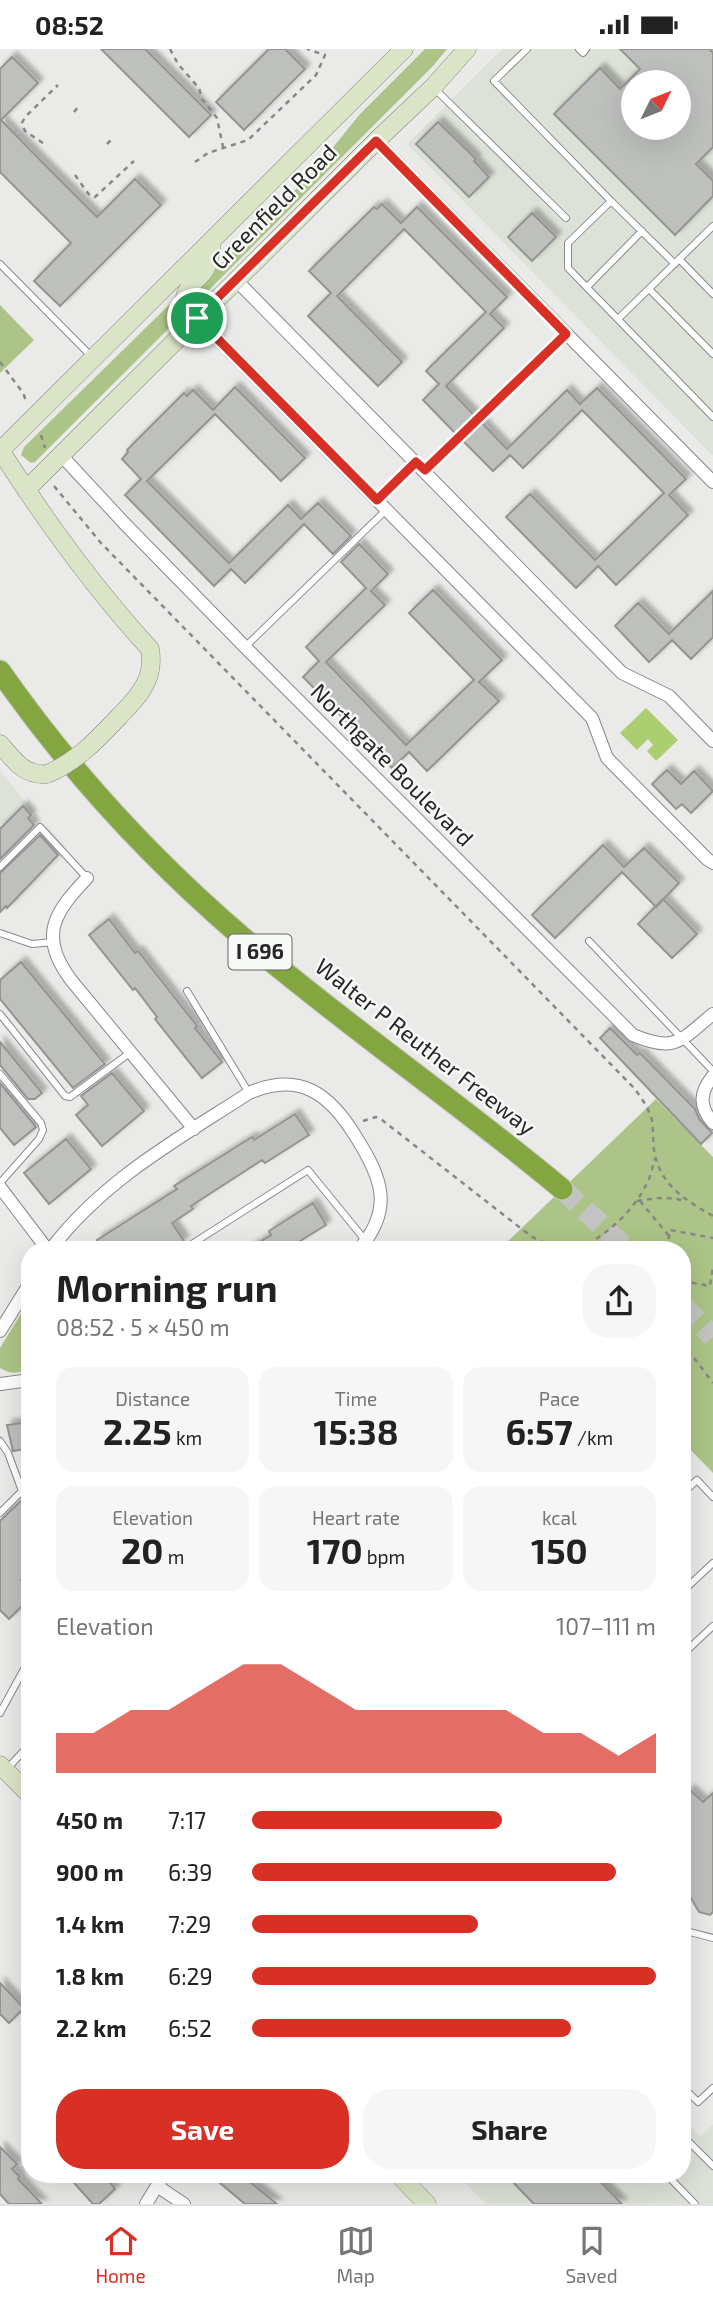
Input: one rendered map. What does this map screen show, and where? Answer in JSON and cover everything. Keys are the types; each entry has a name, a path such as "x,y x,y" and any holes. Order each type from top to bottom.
{"highway":[{"name":"Walter P Reuther Freeway","path":"0,671 79,775 114,815 177,878 243,938 562,1189"}],"main road":[{"name":"Greenfield Road","path":"0,451 404,49"},
{"path":"446,70 458,49"},
{"name":"Greenfield Road","path":"26,490 54,454 433,87 467,49"},
{"path":"197,318 184,305 184,297 187,289 207,267 212,241"},
{"path":"0,451 109,604 150,649 150,673 143,691 79,756 63,767 47,774 29,773 17,765 0,744"},
{"path":"3,1768 21,1786"},
{"path":"407,2183 427,2204"}],"street":[{"path":"376,141 713,482"},
{"path":"236,279 622,673 669,696 713,741"},
{"path":"197,318 592,718 607,758 713,863"},
{"name":"Northgate Boulevard","path":"54,454 633,1035 654,1044 668,1045 680,1039"},
{"path":"87,878 63,904 57,915 52,933 55,954 61,966 194,1129"},
{"path":"680,1039 713,1014"},
{"path":"713,1074 704,1087 701,1098 706,1114 713,1123"},
{"path":"56,1241 82,1212 138,1164 250,1093 279,1084 293,1084 308,1089 334,1105 372,1162 381,1193 379,1214 365,1241"},
{"path":"0,1185 43,1241"},
{"path":"0,1331 21,1297"},
{"path":"0,1384 21,1381"},
{"path":"146,2204 159,2183"},
{"path":"157,2186 184,2204"}],"lane":[{"path":"527,49 494,81 611,201 713,293"},
{"path":"579,49 583,53 586,49"},
{"path":"433,87 566,218"},
{"path":"611,201 568,243 568,268 713,417"},
{"path":"618,319 712,230"},
{"path":"586,287 642,231"},
{"path":"0,264 94,359"},
{"path":"649,289 713,354"},
{"path":"245,647 381,505 566,334"},
{"path":"0,867 40,827 87,878"},
{"path":"0,933 32,944 53,942"},
{"path":"589,941 668,1021 680,1039 713,1074"},
{"path":"187,991 250,1093"},
{"path":"0,1014 65,1095 70,1097 131,1052"},
{"path":"0,1074 41,1123 43,1130 39,1139 0,1185"},
{"path":"197,1241 308,1170 359,1241"},
{"path":"0,1441 8,1453 21,1488"},
{"path":"691,1486 697,1481 713,1497"},
{"path":"0,1513 21,1492"},
{"path":"691,1584 713,1563"},
{"path":"691,1647 713,1626"},
{"path":"0,1713 21,1674"},
{"path":"3,1768 21,1752"},
{"path":"691,1932 713,1938"},
{"path":"691,2095 698,2102 713,2088"},
{"path":"691,2144 713,2166"},
{"path":"675,2183 695,2204"}],"path":[{"path":"170,49 217,118 223,147"},
{"path":"195,162 208,153 248,140 316,75 325,55 307,49"},
{"path":"43,143 25,131 22,123 24,117 58,85"},
{"path":"74,112 79,106"},
{"path":"107,144 112,139"},
{"path":"75,175 90,196 95,197 134,161"},
{"path":"0,362 24,395"},
{"path":"40,432 54,454"},
{"path":"54,486 101,543 633,1087 651,1117 655,1158 661,1172 674,1191 687,1202"},
{"path":"354,1133 364,1120 376,1117 382,1120 541,1241"},
{"path":"596,1241 639,1201 655,1158"},
{"path":"639,1201 671,1197 713,1216"},
{"path":"639,1201 669,1236"},
{"path":"668,1241 670,1230 713,1238"},
{"path":"691,1283 710,1286 713,1266"},
{"path":"691,1354 713,1383"},
{"path":"709,1377 713,1373"}],"shaded area":[{"path":"425,49 447,49 203,296 195,290 314,171 360,114"},
{"path":"502,49 713,49 713,456 407,144"},
{"path":"170,304 180,317 35,462 31,463 21,455 24,447"},
{"path":"0,305 34,340 0,373"},
{"path":"646,708 678,740 656,761 647,751 653,745 648,739 637,750 620,733"},
{"path":"0,771 34,812 0,846"},
{"path":"656,1099 713,1157 713,1473 691,1450 691,1241 508,1241"},
{"path":"21,1314 21,1371 7,1372 0,1368 0,1348"},
{"path":"713,2124 713,2204 486,2204 465,2183 691,2183 691,2125 701,2136"}],"building":[{"path":"101,49 145,49 211,115 189,137"},
{"path":"269,49 285,49 305,69 244,130 216,102"},
{"path":"620,49 709,49 713,53 713,147 696,164 713,181 713,196 675,235 554,114 600,68 621,88 621,140 691,140 691,70 639,70"},
{"path":"12,57 38,83 1,120 97,217 135,179 161,205 60,306 34,281 71,243 0,172 0,69"},
{"path":"438,122 476,159 474,161 489,177 469,197 416,144"},
{"path":"382,204 401,223 417,207 507,297 490,314 504,328 446,386 474,415 455,433 423,400 439,384 426,371 486,312 404,229 337,296 402,362 378,386 308,316 331,293 309,271 374,207 377,209"},
{"path":"532,213 556,237 532,261 508,237"},
{"path":"235,387 305,458 281,481 215,414 147,481 229,563 288,505 301,519 318,503 351,536 333,554 304,524 245,583 231,569 214,586 125,495 141,479 122,459 127,450 184,393 187,396 193,390 213,410"},
{"path":"597,388 686,479 669,495 688,515 616,585 598,566 576,588 506,517 530,494 595,560 664,493 582,410 523,468 510,455 493,471 463,441 482,423 507,449 567,390 580,404"},
{"path":"359,544 388,574 371,591 385,605 326,662 406,745 474,680 409,613 433,590 502,660 479,682 499,701 427,771 409,752 392,768 303,677 319,661 306,647 366,588 341,562"},
{"path":"713,591 713,637 691,659 672,640 649,662 615,626 638,603 669,634"},
{"path":"667,770 681,784 694,771 713,791 691,813 682,804 676,809 652,784"},
{"path":"23,806 31,815 28,818 34,825 0,859 0,829"},
{"path":"40,835 58,855 0,912 0,873"},
{"path":"603,845 624,867 644,848 679,883 656,907 622,872 555,938 532,915"},
{"path":"663,899 697,934 672,958 638,924"},
{"path":"109,919 135,953 138,951 222,1062 202,1078 155,1019 157,1017 135,988 133,990 89,935"},
{"path":"21,962 105,1064 73,1088 0,999 0,980"},
{"path":"610,1028 637,1055 640,1053 695,1109 699,1119 712,1133 701,1144 600,1038"},
{"path":"0,1042 42,1093 35,1099 28,1099 0,1065"},
{"path":"112,1073 144,1111 102,1146 76,1115 88,1105 81,1096"},
{"path":"0,1083 36,1127 14,1145 0,1128"},
{"path":"295,1114 309,1135 265,1163 262,1160 191,1206 193,1209 172,1223 184,1241 97,1240 177,1189 174,1186 252,1137 254,1140"},
{"path":"66,1139 91,1169 49,1204 24,1173"},
{"path":"313,1203 326,1225 300,1241 261,1241 271,1235 269,1231"},
{"path":"21,1423 21,1450 13,1451 7,1425"},
{"path":"21,1501 21,1607 9,1619 0,1610 0,1521"},
{"path":"691,1791 703,1802 713,1793 713,1912 710,1915 699,1912 691,1898"},
{"path":"0,1983 21,2005 21,2011 9,2023 0,2014"},
{"path":"0,2147 17,2164 12,2169 20,2177 18,2179 42,2204 9,2204 0,2194"},
{"path":"74,2183 110,2183 115,2189 99,2204 93,2204"},
{"path":"220,2183 251,2183 277,2204 245,2204"},
{"path":"514,2183 602,2183 622,2204 534,2204"}],"tunnel":[{"path":"562,1189 618,1241"},
{"path":"691,1314 713,1337"}],"route":[{"path":"376,141 566,334 425,470 416,462 377,500 197,318 376,141"}]}
